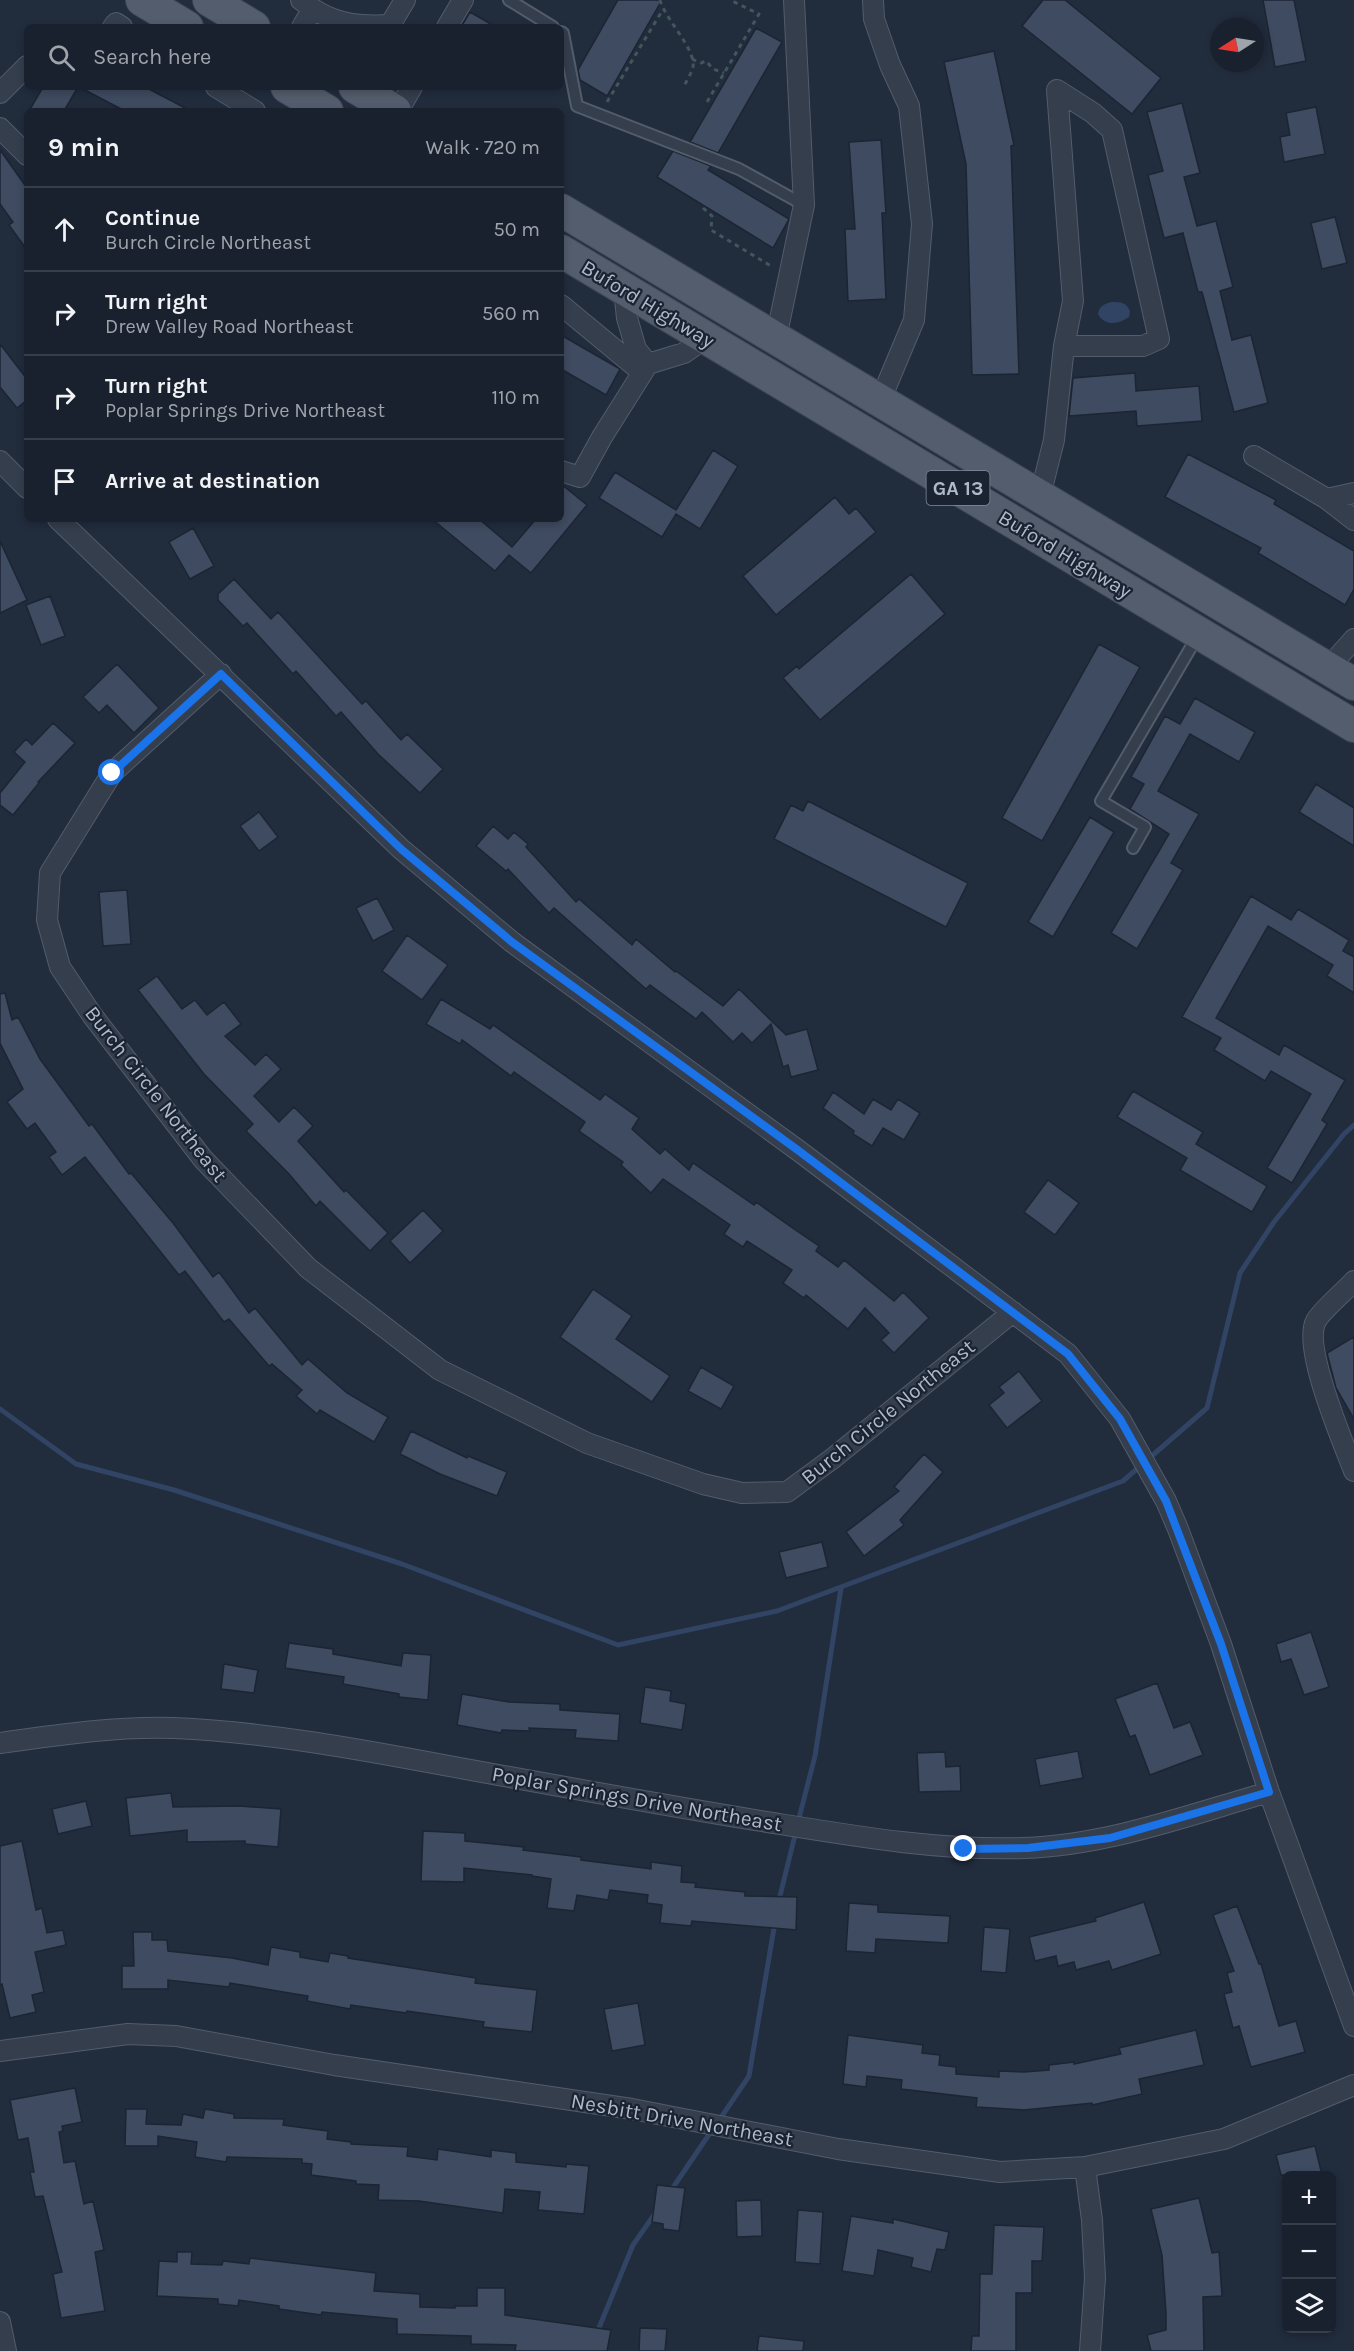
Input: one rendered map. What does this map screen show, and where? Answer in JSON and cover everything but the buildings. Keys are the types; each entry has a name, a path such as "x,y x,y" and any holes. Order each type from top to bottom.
{"main road":[{"path":"141,0 182,24"},
{"path":"209,0 249,24"},
{"path":"292,90 322,108"},
{"path":"360,90 391,108"},
{"name":"Buford Highway","path":"564,212 1341,676"},
{"name":"Buford Highway","path":"564,253 704,339 1354,726"}],"street":[{"path":"391,24 405,0"},
{"path":"449,24 463,0"},
{"path":"776,338 804,205 794,0"},
{"path":"873,0 874,19 890,65 909,106 922,224 914,320 880,401"},
{"path":"305,12 345,24"},
{"path":"0,93 24,69"},
{"path":"221,90 250,108"},
{"path":"398,108 410,90"},
{"path":"1040,496 1054,440 1064,346 1073,301 1057,90 1094,113 1112,130 1159,339 1143,346 1064,346"},
{"path":"0,128 24,152"},
{"path":"624,289 627,318 636,350 645,368"},
{"path":"564,307 645,368"},
{"path":"564,472 580,477 645,368 684,353 704,339"},
{"path":"1254,456 1327,499 1354,520"},
{"path":"0,461 24,485"},
{"path":"1327,499 1354,493"},
{"path":"61,522 401,849 512,942 808,1158 1068,1354 1120,1419 1166,1501 1221,1644 1269,1792 1354,2026"},
{"path":"1341,676 1354,639"},
{"name":"Burch Circle Northeast","path":"221,674 112,773 50,873 48,920 60,967 99,1024 203,1159 308,1268 440,1370 587,1443 703,1485 742,1492 787,1492 832,1459 1013,1312"},
{"path":"1354,1281 1316,1321 1312,1339 1326,1398 1354,1471"},
{"name":"Poplar Springs Drive Northeast","path":"0,1743 85,1731 173,1728 287,1739 367,1751 681,1808 844,1834 964,1849 1028,1848 1110,1838 1269,1792"},
{"name":"Nesbitt Drive Northeast","path":"0,2051 128,2034 176,2036 334,2065 632,2109 838,2149 1000,2172 1085,2167 1224,2139 1354,2085"},
{"path":"1085,2167 1092,2220 1095,2278 1090,2351"},
{"path":"0,2322 6,2351"}],"lane":[{"path":"509,0 548,24"},
{"path":"564,38 577,106 739,169 804,205"},
{"path":"1132,848 1145,828 1101,801 1198,634"}],"path":[{"path":"660,0 662,11 692,59 693,66 683,88"},
{"path":"707,102 759,14 729,0"},
{"path":"602,110 662,11"},
{"path":"692,59 700,63 706,61 713,69 724,73"},
{"path":"703,208 712,216 711,230 776,269"}],"water":[{"path":"1112,302 1125,304 1130,311 1129,317 1120,322 1104,321 1098,314 1100,309"}],"waterway":[{"path":"0,1409 76,1464 174,1490 402,1564 618,1645 777,1611 1123,1481 1207,1408 1240,1273 1274,1222 1344,1134 1354,1125"},
{"path":"798,1822 815,1756 841,1588"},
{"path":"778,1904 796,1831"},
{"path":"718,2122 749,2076 775,1922"},
{"path":"670,2192 712,2130"},
{"path":"596,2335 633,2245 656,2212"}],"route":[{"path":"112,773 221,674 401,849 512,942 799,1151 1068,1354 1120,1419 1166,1501 1178,1529 1221,1644 1269,1792 1110,1838 1028,1848 964,1849"}]}
